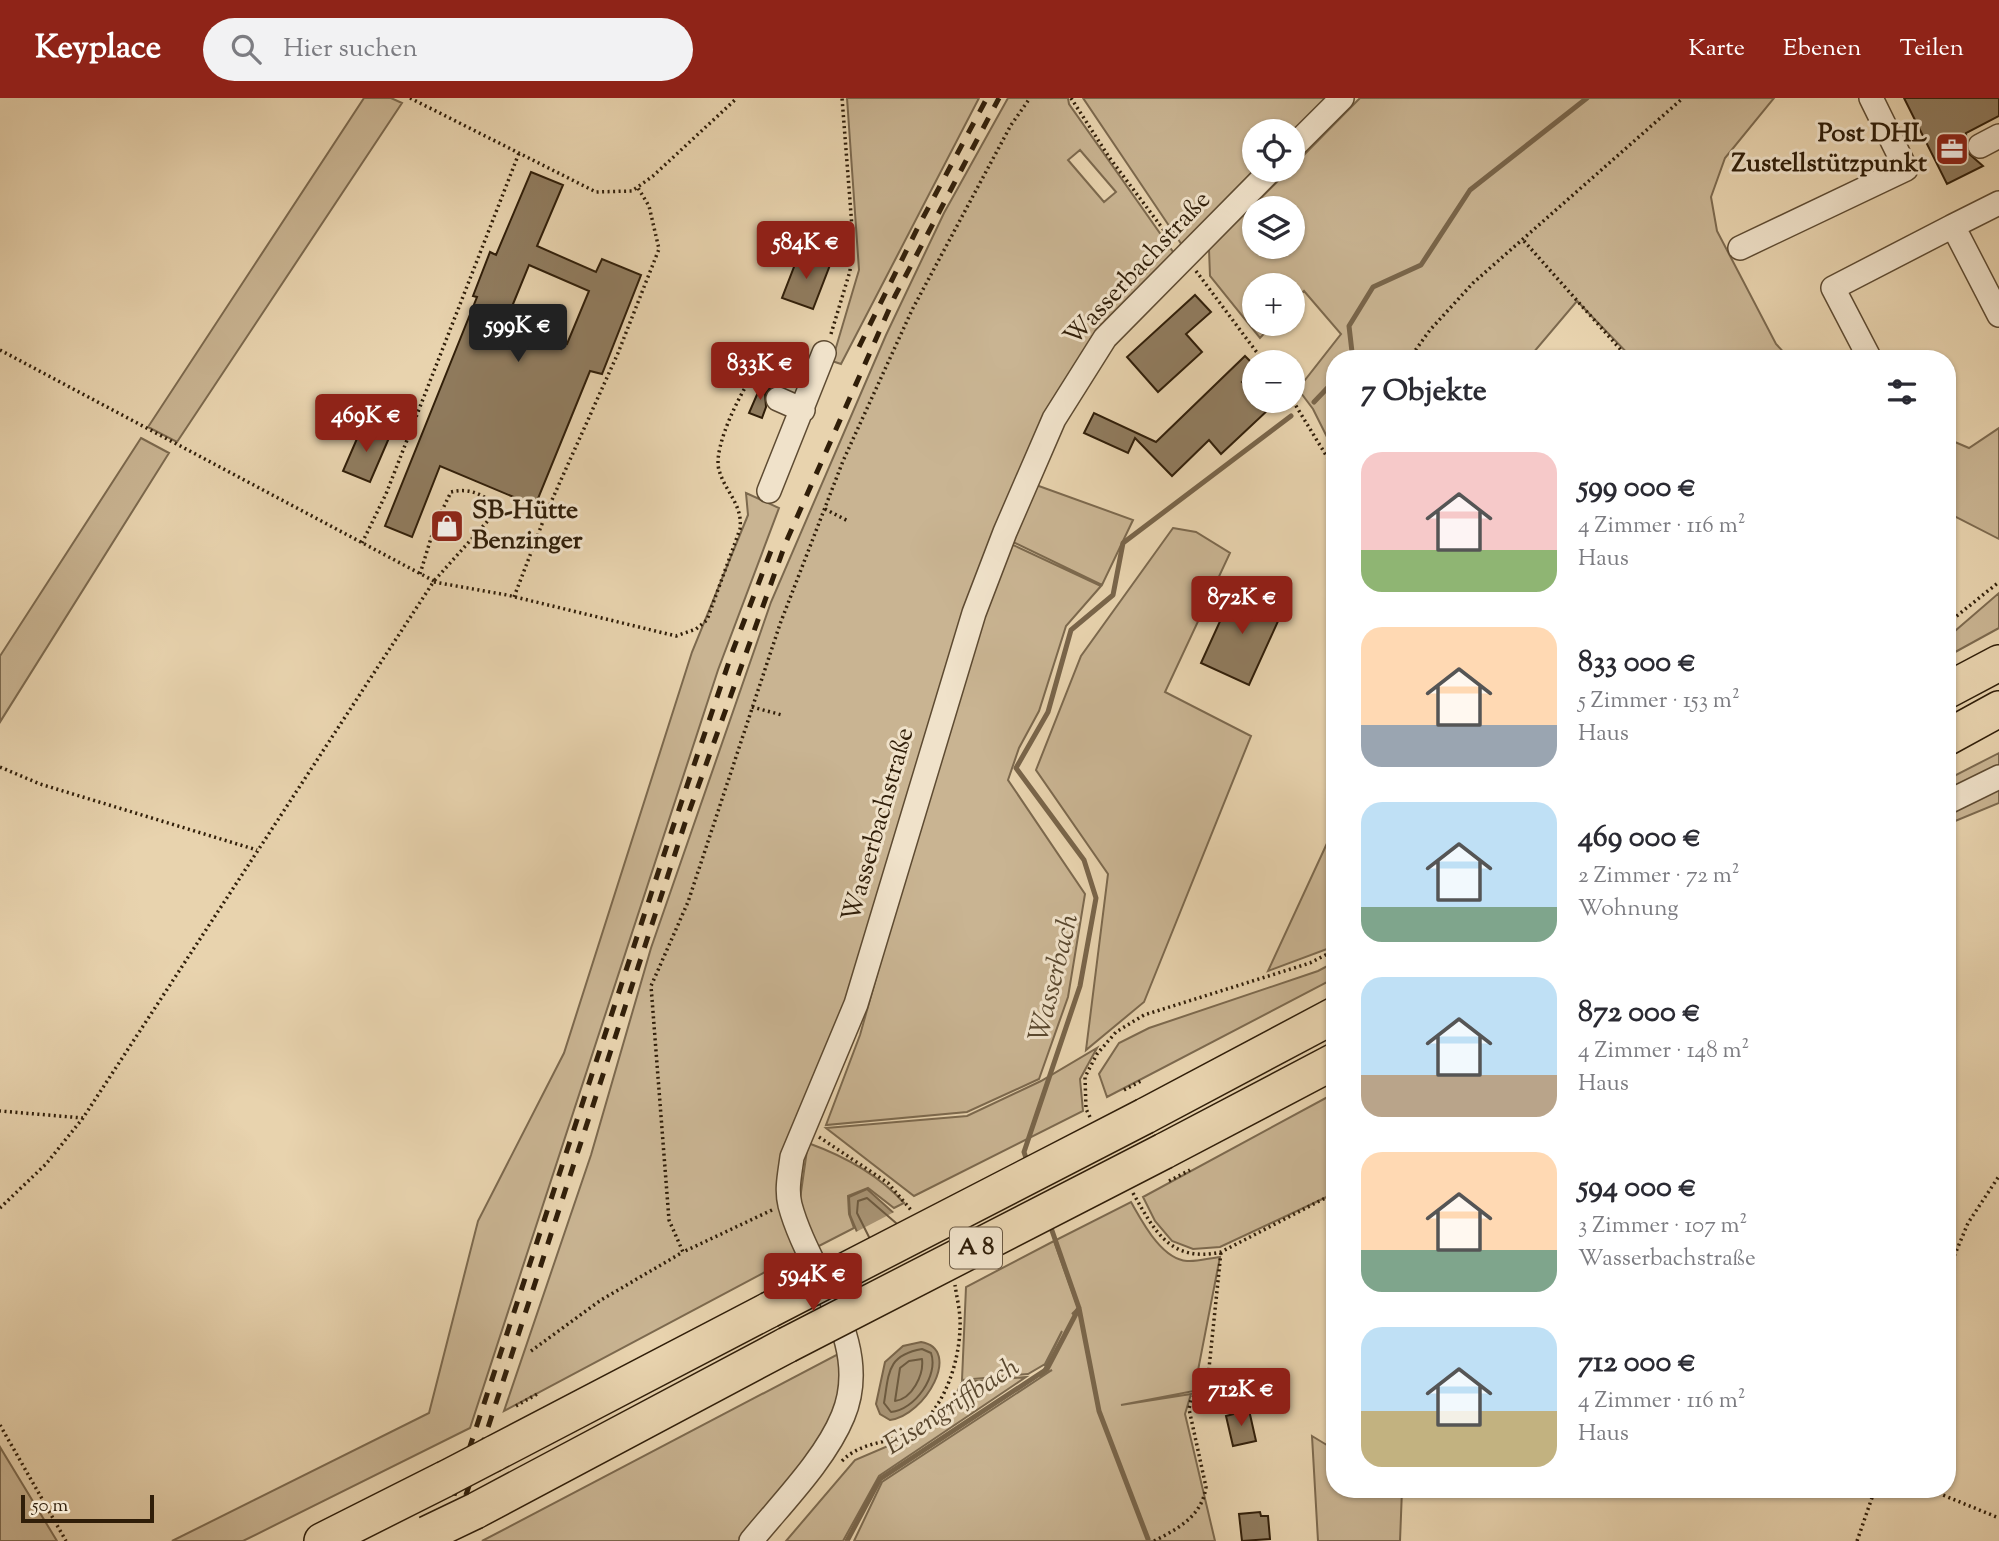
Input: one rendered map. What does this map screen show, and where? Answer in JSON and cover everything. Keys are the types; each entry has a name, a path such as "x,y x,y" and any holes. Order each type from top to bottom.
{"highway":[{"path":"1956,686 1999,663"},
{"path":"1956,733 1999,709"},
{"name":"A 8","path":"322,1541 769,1310 1135,1103 1326,1019"},
{"name":"A 8","path":"420,1537 475,1511 788,1345 1175,1167 1326,1067"}],"street":[{"path":"1305,135 1342,98"},
{"path":"1740,248 1906,169 1871,98"},
{"name":"Wasserbachstraße","path":"751,1541 830,1441 843,1416 850,1393 850,1358 838,1314 809,1256 790,1203 788,1183 792,1157 802,1128 856,1004 952,677 1032,464 1072,387 1105,338 1259,182"},
{"path":"1865,350 1833,288 1999,204"},
{"path":"1953,226 1999,315"},
{"path":"769,491 824,354"},
{"path":"778,399 803,410"},
{"path":"1956,798 1999,777"}],"path":[{"path":"410,98 596,192 632,191 638,188 737,98"},
{"path":"0,350 434,581 514,597 676,636 696,629 707,620 740,529 742,514 719,472 716,457 750,377 759,367 809,363 824,354 850,271 852,227 842,98"},
{"path":"684,1252 669,1220 651,986 688,902 752,707 843,461 912,310 1011,125 1030,98"},
{"path":"1071,98 1109,157 1255,350"},
{"path":"1416,350 1473,283 1683,98"},
{"path":"362,543 386,495 519,153"},
{"path":"514,597 547,511 618,354 659,249 649,206 638,188"},
{"path":"1524,240 1621,350"},
{"path":"1301,413 1326,452"},
{"path":"0,1208 46,1164 83,1118 434,581 494,514 493,503 481,493 462,489 452,492 435,525 420,574"},
{"path":"825,509 848,521"},
{"path":"1956,617 1999,582"},
{"path":"752,707 782,715"},
{"path":"0,767 40,784 257,850"},
{"path":"1135,1103 1143,1080"},
{"path":"0,1111 83,1118"},
{"path":"802,1128 837,1147 888,1183 912,1212"},
{"path":"1956,1252 1968,1223 1999,1176"},
{"path":"531,1351 601,1300 684,1252 790,1203"},
{"path":"1154,1541 1183,1524 1199,1510 1204,1500 1206,1487 1189,1409 1191,1400 1208,1378 1222,1252"},
{"path":"836,1467 851,1452 905,1434 922,1422 935,1407 958,1354 961,1325 955,1283"},
{"path":"516,1406 539,1393"},
{"path":"0,1425 66,1541"},
{"path":"1857,1541 1872,1498"},
{"path":"1950,1498 1999,1518"}],"shaded area":[{"path":"364,98 391,98 402,103 177,442 148,427"},
{"path":"847,98 979,98 841,364 832,361 859,270"},
{"path":"1008,98 1068,98 1069,104 1176,256 1047,417 783,1210 797,1255 504,1411 591,1155 651,948 771,602 886,335 944,213","holes":["1080,150 1116,192 1104,202 1068,160"]},
{"path":"1083,98 1337,98 1305,122 1305,119 1242,119 1242,182 1252,182 1184,248"},
{"path":"1360,98 1774,98 1725,158 1711,197 1717,231 1782,350 1624,350 1577,301 1536,350 1328,350 1341,334 1305,292 1305,273 1242,273 1242,316 1210,276 1209,249 1242,216 1242,259 1305,259 1305,196 1263,196 1277,182 1305,182 1305,154"},
{"path":"1326,353 1326,435 1305,398 1305,380"},
{"path":"1999,428 1999,539 1956,517 1956,442 1969,448"},
{"path":"141,438 169,453 0,722 0,656"},
{"path":"1036,485 1133,520 1102,585 1013,542"},
{"path":"746,493 779,508 718,670 470,1428 243,1541 172,1541 429,1413 478,1221 564,1053 692,652 748,515"},
{"path":"1173,528 1196,532 1230,553 1165,692 1251,736 1144,1002 1086,1050 1108,874 1036,770 1081,656"},
{"path":"1011,544 1101,586 1066,626 1039,711 1019,748 1008,780 1085,894 1068,997 1039,1079 967,1112 826,1125 860,1035 969,648"},
{"path":"1999,593 1999,628 1956,652 1956,630"},
{"path":"1999,753 1999,766 1956,785 1956,775"},
{"path":"1999,787 1999,803 1956,821 1956,806"},
{"path":"1326,845 1326,949 1268,971"},
{"path":"1326,967 1326,983 1107,1097 1099,1074 1119,1043 1149,1028"},
{"path":"1097,1048 1080,1079 1083,1111 914,1196 826,1128 967,1116 1041,1081"},
{"path":"1326,1098 1326,1197 1220,1247 1193,1249 1172,1241 1155,1221 1143,1197"},
{"path":"808,1143 860,1167 883,1183 904,1203 894,1208 868,1188 848,1196 849,1214 854,1228 815,1248 799,1206"},
{"path":"1131,1202 1153,1238 1169,1254 1187,1261 1220,1257 1194,1391 1121,1405 1191,1394 1185,1414 1215,1541 854,1541 882,1482 1052,1370 1041,1376 1062,1331 1045,1364 1028,1374 962,1380 966,1287 1054,1241 1078,1308 1072,1314 1080,1310 1056,1240"},
{"path":"844,1351 839,1414 744,1541 482,1541"},
{"path":"1026,1377 879,1476 843,1541 786,1541 855,1460 916,1434 944,1418 962,1382"},
{"path":"1312,1436 1326,1445 1326,1498 1402,1498 1400,1541 1318,1541"},
{"path":"0,1447 57,1541 0,1541"}],"water":[{"path":"867,1189 907,1225 857,1232 850,1215 849,1197"},
{"path":"921,1342 933,1347 939,1357 939,1369 934,1382 916,1407 903,1416 890,1420 880,1414 876,1404 885,1362 903,1346"}],"pier":[{"path":"898,1210 910,1222 918,1240 914,1256 891,1266 869,1254 854,1233"}],"building":[{"name":"Post DHL Zustellstützpunkt","path":"1904,98 1999,98 1999,116 1966,133 1967,152 1983,166 1947,184"},
{"path":"531,172 563,185 537,246 596,272 602,259 641,275 602,374 590,371 535,506 440,466 412,537 385,526 477,297 473,296 490,252 496,255","holes":["529,265 589,291 567,344 564,343 561,349 504,326"]},
{"path":"799,254 830,265 813,309 782,298"},
{"path":"1195,295 1211,312 1186,334 1202,352 1158,392 1127,357"},
{"path":"1242,359 1242,413 1265,413 1221,454 1209,440 1172,476 1135,438 1128,453 1084,433 1094,413 1156,442"},
{"path":"762,383 771,387 765,394 766,407 762,418 749,413"},
{"path":"362,427 389,438 370,482 343,471"},
{"path":"1236,586 1284,608 1249,685 1201,663"},
{"path":"1249,1410 1256,1441 1233,1446 1226,1416"},
{"path":"1260,1512 1261,1516 1268,1516 1270,1539 1242,1541 1239,1514"}],"waterway":[{"name":"Wasserbach","path":"1352,350 1349,326 1373,287 1421,265 1470,190 1587,98"},
{"name":"Wasserbach","path":"1314,402 1326,389"},
{"name":"Wasserbach","path":"1028,1164 1024,1152 1080,986 1096,898 1084,860 1016,768 1048,712 1071,630 1113,595 1123,543 1291,416"},
{"name":"Wasserbach","path":"1049,1222 1079,1308 1099,1411 1148,1539"},
{"name":"Eisengriffbach","path":"847,1541 880,1479 1047,1369 1079,1308"}],"railway":[{"path":"859,347 918,227 987,98"},
{"path":"451,1541 685,823 786,542 895,296 999,98"},
{"path":"439,1541 673,827 733,650 774,543"}],"place":[{"name":"Post DHL Zustellstützpunkt","path":"1952,149"},
{"name":"SB-Hütte Benzinger","path":"447,526"}]}
